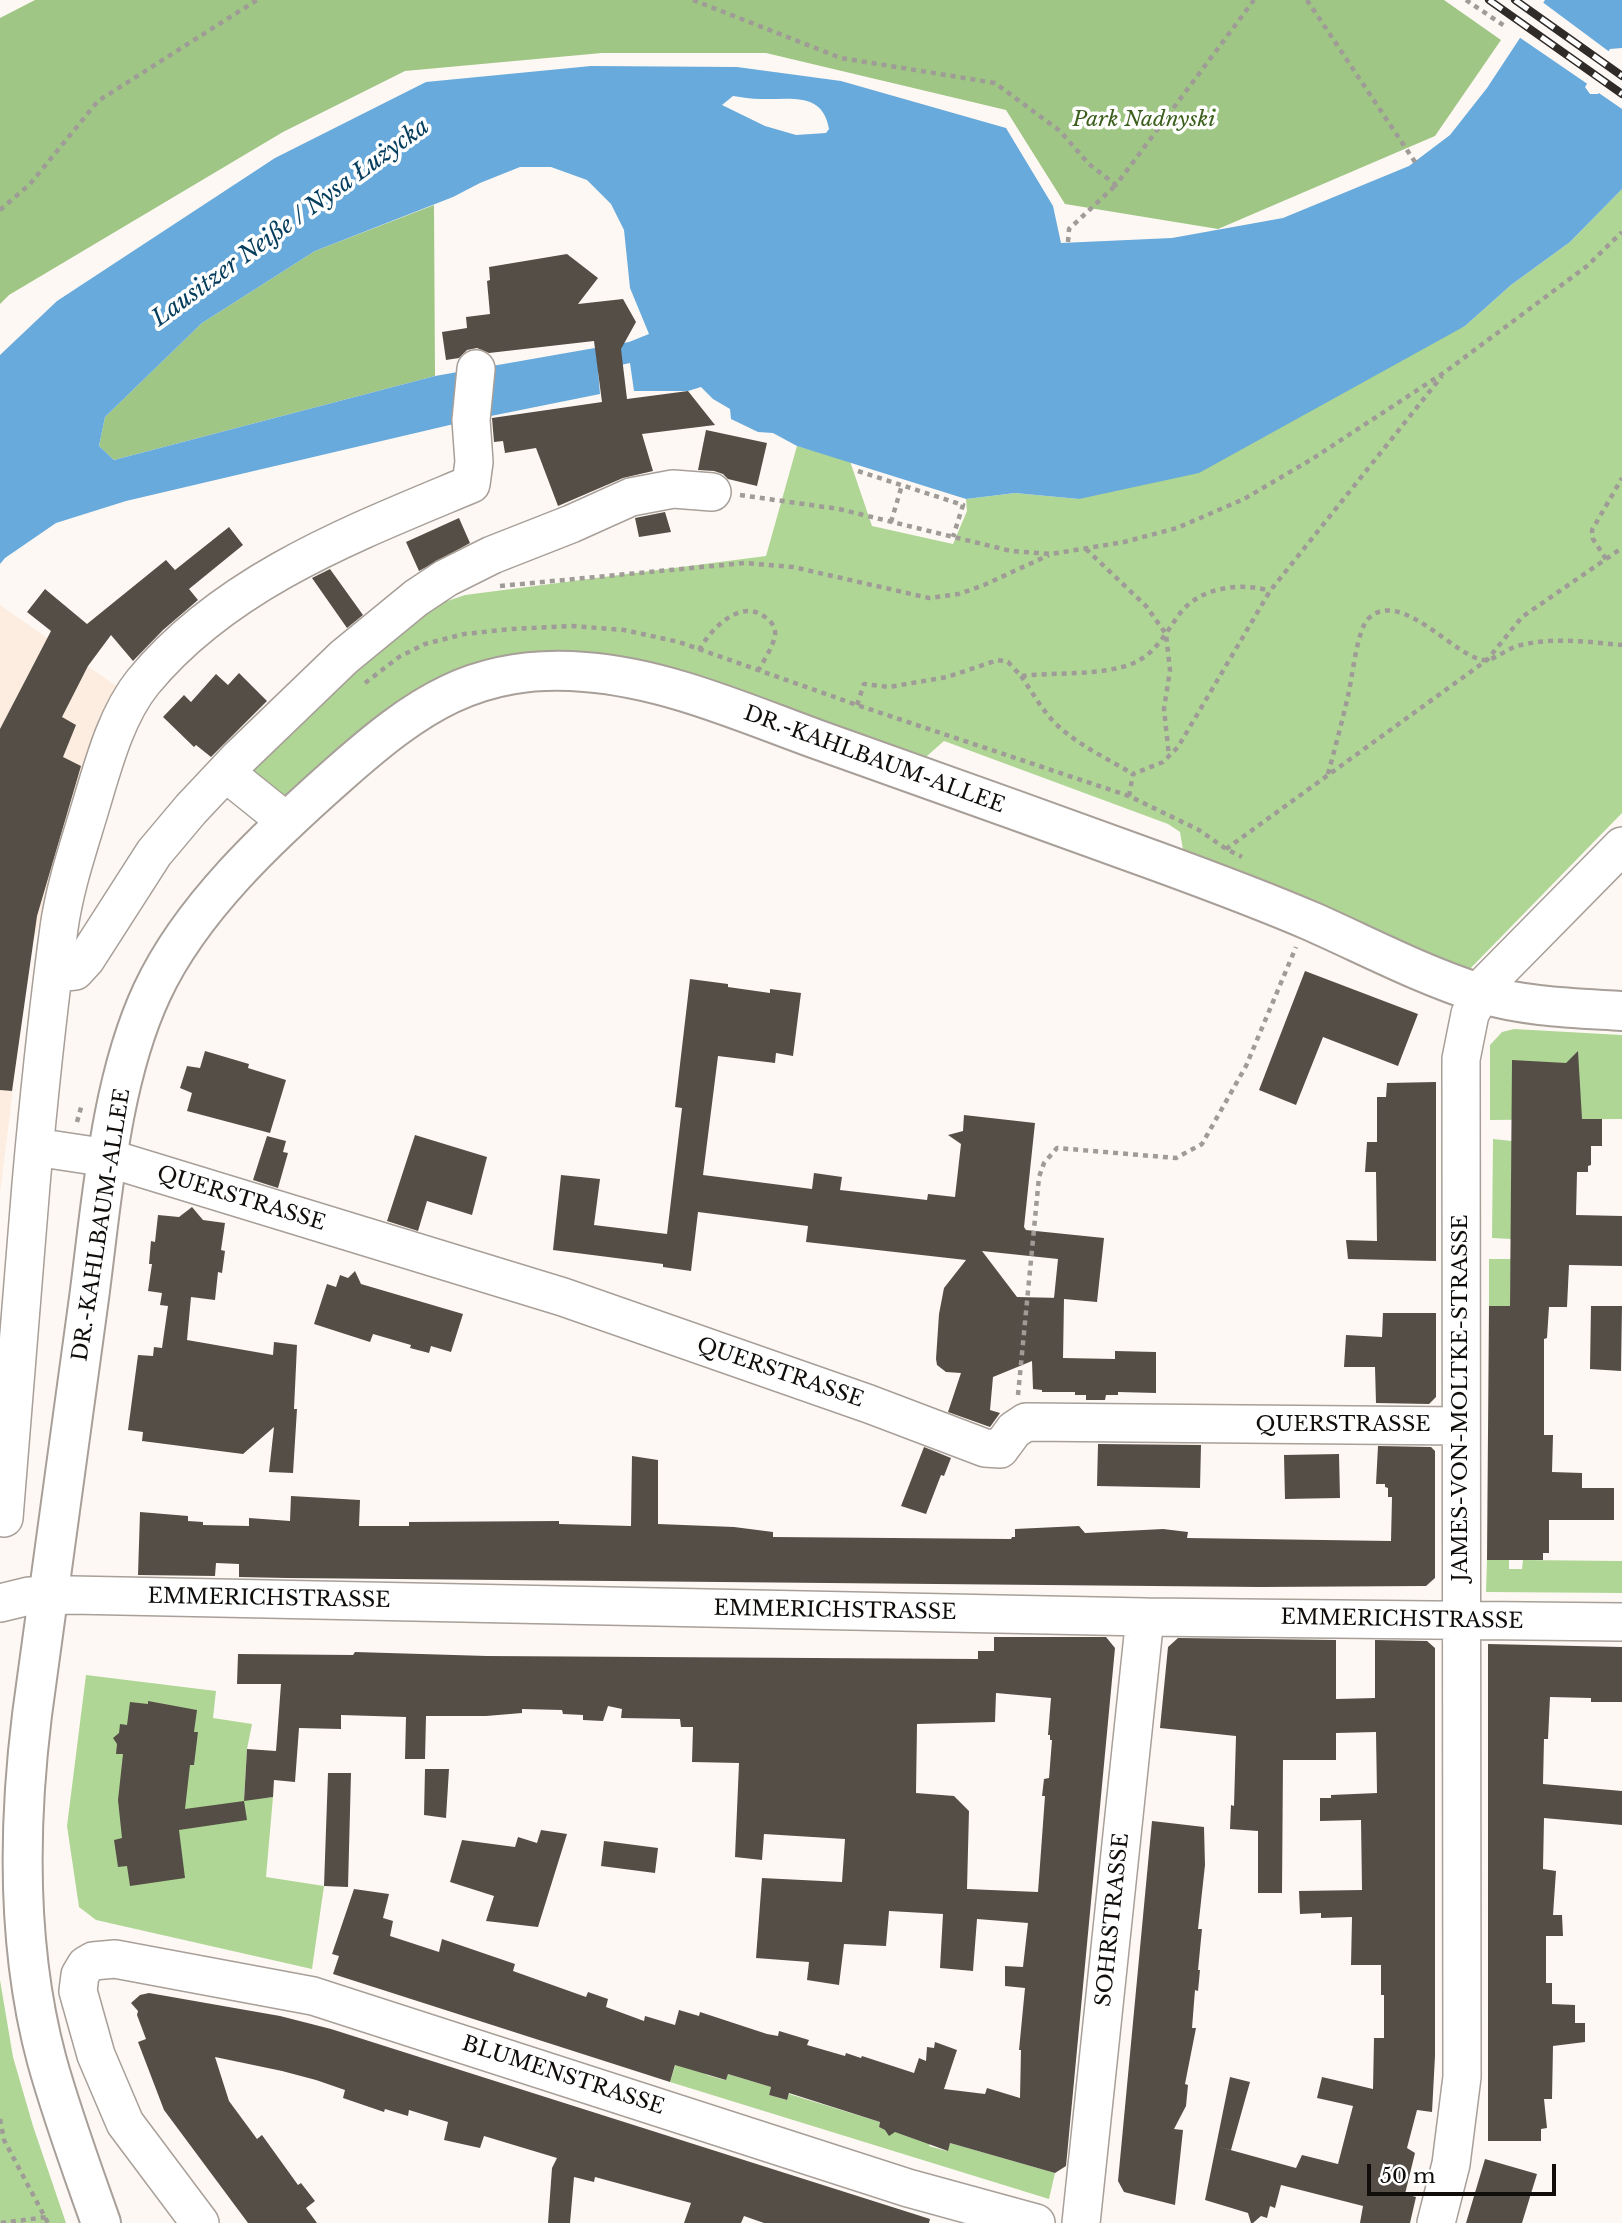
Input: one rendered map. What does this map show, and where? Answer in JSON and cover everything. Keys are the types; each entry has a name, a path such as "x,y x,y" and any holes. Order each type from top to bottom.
{"main road":[{"name":"DR.-KAHLBAUM-ALLEE","path":"101,2223 47,2060 31,1980 23,1858 25,1780 116,1112 134,1041 148,1001 161,974 199,918 287,822 374,742 429,703 468,686 506,676 541,671 586,672 650,683 724,706 1167,865 1308,920 1480,993 1542,1005 1622,1011"}],"street":[{"path":"4,1518 39,1091 62,916 83,833 126,709 142,684 173,650 204,623 268,577 354,533 471,484 474,462 471,420 476,369"},
{"path":"55,973 75,971 86,959 154,853 226,773 344,657 416,598 446,578 492,555 631,497 673,489 712,492"},
{"path":"226,773 287,822"},
{"name":"JAMES-VON-MOLTKE-STRASSE","path":"1436,2223 1451,2164 1462,2077 1461,1059 1466,1027 1487,983 1622,846"},
{"path":"35,1147 108,1158"},
{"name":"QUERSTRASSE","path":"108,1158 563,1297 869,1404 985,1448 1000,1449 1014,1430 1026,1422 1461,1426"},
{"name":"EMMERICHSTRASSE","path":"0,1603 49,1595 1145,1617 1622,1622"},
{"name":"SOHRSTRASSE","path":"1081,2223 1145,1617"},
{"name":"BLUMENSTRASSE","path":"200,2223 125,2123 96,2055 78,1991 80,1975 86,1965 100,1959 115,1959 313,1996 908,2188 1036,2223"}],"path":[{"path":"0,210 30,184 98,102 257,0"},
{"path":"694,0 841,58 995,83 1060,131 1089,164 1116,185"},
{"path":"1068,242 1069,229 1116,185 1254,0"},
{"path":"1307,0 1417,165"},
{"path":"1466,0 1506,27"},
{"path":"712,492 839,509 1011,551 1051,554 1086,549 1177,528 1244,499 1312,459 1445,372 1580,272 1622,232"},
{"path":"1133,774 1169,757 1178,747 1270,591 1445,372"},
{"path":"858,471 963,505 953,537"},
{"path":"1606,559 1593,539 1592,530 1622,478"},
{"path":"891,522 902,485"},
{"path":"1487,660 1522,617 1622,548"},
{"path":"1086,549 1146,606 1166,634 1170,670 1164,709 1169,757"},
{"path":"489,587 745,563 793,567 929,598 959,594 984,585 1051,554"},
{"path":"1021,676 1100,670 1128,665 1146,657 1192,600 1226,587 1257,587 1270,591"},
{"path":"699,650 713,631 734,614 746,610 754,611 770,621 775,634 758,671"},
{"path":"1328,774 1349,694 1358,645 1367,620 1378,612 1392,610 1419,621 1475,657 1487,660"},
{"path":"1226,849 1487,660 1517,645 1538,641 1562,640 1622,645"},
{"path":"857,705 864,684 889,687 947,677 998,660 1008,662 1058,726 1083,745 1133,774"},
{"path":"1129,796 1133,774"},
{"path":"1014,1430 1040,1177 1044,1163 1057,1148 1176,1158 1202,1144 1246,1066 1308,920"},
{"path":"0,2119 4,2140 48,2220 1,2223"}],"shaded area":[{"path":"0,605 122,690 97,750 30,951 0,1193"}],"green space":[{"name":"Park Nadnyski","path":"35,0 1444,0 1501,40 1435,136 1218,229 1065,204 1006,110 766,53 602,53 405,71 283,132 9,295 0,304 0,18"},
{"path":"1622,189 1622,813 1465,974 1184,856 1180,832 1168,824 944,741 919,763 519,663 287,800 237,767 418,611 465,595 766,556 797,446 850,461 872,526 953,544 967,511 966,499 1015,493 1079,499 1465,326 1511,285 1570,242"},
{"path":"434,205 435,376 114,460 99,446 105,417 202,323 315,251"},
{"path":"1514,1029 1622,1035 1622,1119 1490,1120 1490,1045 1502,1032"},
{"path":"1493,1139 1512,1141 1511,1239 1492,1238"},
{"path":"1489,1259 1511,1259 1510,1306 1489,1306"},
{"path":"1487,1560 1509,1560 1509,1569 1522,1569 1523,1560 1622,1561 1622,1593 1486,1592"},
{"path":"86,1675 216,1691 213,1718 252,1724 247,1749 244,1800 273,1797 266,1877 324,1886 312,1969 96,1920 79,1907 67,1826"},
{"path":"0,1980 13,2057 66,2223 0,2223"},
{"path":"678,2057 707,2075 725,2080 728,2074 771,2087 769,2095 786,2100 789,2094 880,2122 879,2127 885,2130 931,2137 929,2146 947,2151 950,2143 1055,2173 1049,2199 670,2082"}],"water":[{"name":"Lausitzer Neiße / Nysa Łużycka","path":"1545,0 1622,0 1622,48 1610,49 1585,87 1590,94 1598,94 1622,62 1622,189 1570,242 1511,285 1465,326 1199,473 1079,499 1015,493 966,499 797,446 773,433 758,432 731,419 730,409 713,399 701,387 688,391 634,391 630,363 598,370 600,394 471,420 126,501 56,523 0,564 0,355 57,301 275,158 426,82 591,66 737,67 841,81 1006,128 1053,206 1061,243 1172,238 1283,218 1409,166 1450,135 1487,88","holes":["733,96 793,99 812,103 820,108 826,117 829,129 826,133 796,135 765,126 722,105","520,167 551,167 587,180 611,204 624,230 630,288 649,334 629,342 435,376 114,460 99,446 105,417 202,323 315,251 453,197"]}],"pier":[{"path":"1541,1 1611,53 1589,85 1516,35"},
{"path":"1620,59 1622,61 1622,109 1596,91"}],"building":[{"path":"567,254 598,278 578,304 623,299 636,322 621,349 627,399 688,391 715,425 642,434 653,471 623,478 558,506 536,448 505,453 503,441 494,442 492,418 602,402 594,341 489,353 477,348 467,350 459,358 446,360 442,332 467,328 466,317 490,314 487,281 490,280 489,267"},
{"path":"706,430 767,443 757,486 728,479 714,471 698,470"},
{"path":"665,512 671,532 639,537 635,518"},
{"path":"459,518 470,543 419,571 406,542"},
{"path":"229,527 243,545 189,589 198,600 133,661 111,635 88,666 62,717 76,725 63,757 81,766 37,916 12,1091 0,1090 0,729 51,631 27,612 45,589 87,624 166,560 175,570"},
{"path":"330,569 363,615 347,628 312,578"},
{"path":"239,673 267,701 211,757 196,745 194,747 163,717 184,695 191,702 216,674 228,685"},
{"path":"1305,971 1418,1014 1398,1066 1323,1037 1296,1105 1259,1090"},
{"path":"690,979 770,993 770,989 801,993 793,1056 776,1053 775,1063 718,1056 703,1175 812,1189 814,1173 842,1177 840,1190 927,1200 928,1194 955,1197 961,1144 948,1135 963,1131 964,1115 1035,1123 1024,1227 1026,1230 1104,1238 1097,1302 1064,1299 1063,1358 1115,1359 1115,1351 1156,1352 1156,1393 1118,1392 1118,1395 1106,1395 1105,1400 1086,1400 1086,1395 1075,1395 1075,1392 1042,1392 1033,1389 1032,1361 993,1377 990,1410 1000,1413 990,1427 948,1412 961,1373 946,1372 937,1365 939,1314 944,1288 966,1260 806,1242 808,1226 698,1212 691,1271 663,1267 663,1264 553,1250 561,1175 600,1179 594,1225 667,1234 682,1108 675,1107","holes":["982,1251 1058,1259 1054,1298 1017,1297"]},
{"path":"205,1051 249,1064 248,1068 286,1080 270,1133 187,1111 192,1093 180,1088 187,1066 200,1068"},
{"path":"1578,1051 1582,1119 1602,1119 1602,1146 1591,1146 1591,1165 1588,1166 1588,1172 1577,1172 1576,1215 1622,1216 1622,1266 1569,1265 1567,1307 1549,1307 1547,1338 1544,1339 1544,1435 1553,1435 1552,1472 1582,1473 1582,1488 1614,1488 1614,1520 1549,1520 1549,1553 1543,1553 1543,1560 1487,1560 1489,1306 1510,1306 1512,1060 1566,1063"},
{"path":"1436,1082 1436,1261 1348,1259 1346,1240 1377,1241 1376,1172 1365,1172 1367,1142 1377,1142 1377,1097 1386,1097 1387,1083"},
{"path":"415,1135 487,1157 472,1215 427,1201 418,1231 387,1221"},
{"path":"267,1136 286,1141 283,1152 288,1153 278,1188 253,1180"},
{"path":"192,1207 203,1220 225,1223 221,1250 225,1251 222,1273 218,1272 215,1300 191,1297 187,1340 273,1355 274,1342 297,1345 293,1473 269,1472 274,1427 243,1454 142,1441 143,1432 128,1430 138,1355 153,1356 154,1347 162,1348 168,1306 160,1305 162,1293 148,1291 152,1264 149,1264 151,1241 155,1242 158,1215 179,1217"},
{"path":"355,1271 361,1284 463,1314 451,1352 431,1346 429,1353 373,1334 370,1342 314,1324 327,1284 336,1287 340,1275 348,1278"},
{"path":"1591,1306 1622,1306 1621,1371 1590,1369"},
{"path":"1383,1313 1436,1313 1436,1397 1429,1404 1376,1403 1375,1367 1344,1367 1346,1335 1382,1337"},
{"path":"1098,1444 1201,1445 1200,1488 1097,1486"},
{"path":"1378,1446 1431,1447 1435,1451 1435,1578 1426,1586 1261,1587 287,1578 239,1577 239,1564 216,1563 215,1576 138,1575 140,1512 188,1516 188,1521 203,1522 203,1525 249,1526 249,1518 290,1521 291,1496 360,1500 359,1526 409,1526 409,1522 559,1521 559,1524 631,1526 632,1456 658,1460 658,1524 734,1527 773,1532 773,1537 1011,1539 1015,1537 1015,1529 1079,1526 1085,1533 1163,1529 1188,1532 1187,1538 1391,1541 1392,1497 1388,1497 1385,1484 1376,1484"},
{"path":"924,1447 951,1458 944,1476 941,1475 926,1514 901,1506"},
{"path":"1339,1454 1340,1498 1285,1499 1284,1455"},
{"path":"994,1637 1106,1637 1115,1648 1066,2166 1055,2173 950,2143 948,2151 895,2132 889,2136 879,2127 880,2122 789,2093 787,2100 769,2095 771,2087 728,2074 726,2080 675,2065 670,2082 333,1974 339,1956 332,1954 354,1889 389,1894 383,1918 393,1921 390,1936 439,1952 442,1939 515,1964 513,1971 586,1997 588,1992 608,1999 606,2007 644,2021 645,2016 675,2025 679,2010 699,2016 700,2012 767,2034 778,2036 779,2031 809,2040 807,2045 845,2056 846,2053 861,2058 862,2056 914,2073 919,2058 926,2061 927,2047 934,2048 935,2042 957,2050 944,2089 985,2094 987,2088 1020,2098 1019,2050 1025,1988 1005,1986 1005,1966 1023,1967 1028,1923 977,1919 973,1971 940,1968 943,1914 889,1911 886,1946 844,1944 839,1985 807,1980 809,1962 756,1958 762,1878 842,1882 845,1839 764,1834 762,1860 735,1857 739,1763 692,1762 693,1727 681,1727 680,1719 621,1718 622,1709 608,1706 603,1721 583,1720 583,1715 563,1714 562,1710 522,1709 522,1713 486,1716 426,1716 425,1759 405,1759 406,1717 341,1715 341,1729 299,1728 295,1782 274,1780 273,1797 244,1801 247,1749 276,1751 281,1684 237,1684 238,1654 353,1655 355,1652 487,1656 978,1659 978,1651 994,1651","holes":["996,1693 1051,1698 1048,1735 1052,1740 1049,1778 1044,1779 1042,1796 1045,1796 1038,1892 967,1889 969,1811 954,1796 916,1793 917,1724 995,1722"]},
{"path":"1178,1638 1336,1640 1336,1699 1375,1698 1375,1640 1427,1641 1435,1648 1435,2056 1432,2112 1417,2110 1407,2148 1415,2153 1405,2194 1416,2197 1410,2223 1360,2223 1363,2206 1281,2185 1275,2208 1270,2206 1267,2218 1261,2216 1253,2223 1248,2213 1205,2200 1216,2146 1296,2168 1302,2155 1338,2164 1353,2106 1317,2098 1322,2077 1373,2089 1374,2038 1384,2038 1381,1965 1351,1965 1352,1917 1321,1918 1321,1913 1300,1914 1299,1891 1362,1890 1361,1820 1320,1821 1320,1798 1377,1793 1376,1732 1336,1733 1336,1760 1283,1760 1282,1893 1258,1893 1258,1831 1230,1829 1231,1805 1234,1806 1236,1736 1160,1728 1168,1647"},
{"path":"1488,1644 1622,1647 1622,1702 1591,1702 1591,1698 1550,1697 1548,1739 1544,1739 1543,1784 1622,1791 1622,1825 1544,1818 1543,1869 1556,1871 1553,1915 1562,1915 1563,1936 1546,1936 1546,1983 1552,1983 1552,2004 1575,2005 1575,2023 1585,2023 1585,2042 1553,2046 1552,2099 1544,2099 1547,2128 1541,2129 1541,2141 1488,2141"},
{"path":"148,1701 197,1710 194,1732 198,1732 194,1765 190,1765 185,1809 244,1801 247,1820 179,1830 185,1878 130,1886 127,1866 118,1867 114,1840 122,1838 118,1800 123,1754 116,1754 117,1744 113,1738 119,1733 120,1724 127,1725 130,1702 148,1704"},
{"path":"425,1769 449,1769 446,1818 424,1815"},
{"path":"328,1773 351,1773 348,1887 324,1886"},
{"path":"1152,1821 1204,1827 1205,1865 1198,1929 1202,1929 1200,1970 1198,1991 1195,1990 1192,2028 1196,2028 1185,2084 1188,2085 1186,2106 1174,2129 1183,2130 1175,2205 1124,2192 1118,2181"},
{"path":"541,1830 567,1834 538,1927 486,1921 494,1896 450,1882 462,1840 515,1847 518,1837 537,1843"},
{"path":"604,1841 658,1848 655,1873 601,1866"},
{"path":"149,1993 280,2016 331,2029 930,2219 929,2223 764,2223 744,2216 741,2223 684,2223 691,2203 595,2177 594,2182 574,2177 570,2223 548,2223 552,2168 557,2158 484,2136 480,2148 444,2140 448,2122 409,2110 408,2116 385,2109 384,2112 343,2098 345,2090 316,2080 215,2057 229,2101 257,2139 262,2135 298,2185 301,2183 315,2201 306,2208 317,2223 248,2223 164,2110 138,2042 146,2039 138,2011 131,2003 140,1995"},
{"path":"1230,2077 1250,2082 1231,2150 1216,2146"},
{"path":"1485,2159 1537,2174 1522,2223 1466,2223"}],"railway":[{"path":"1489,0 1622,94"},
{"path":"1515,0 1622,76"}]}
